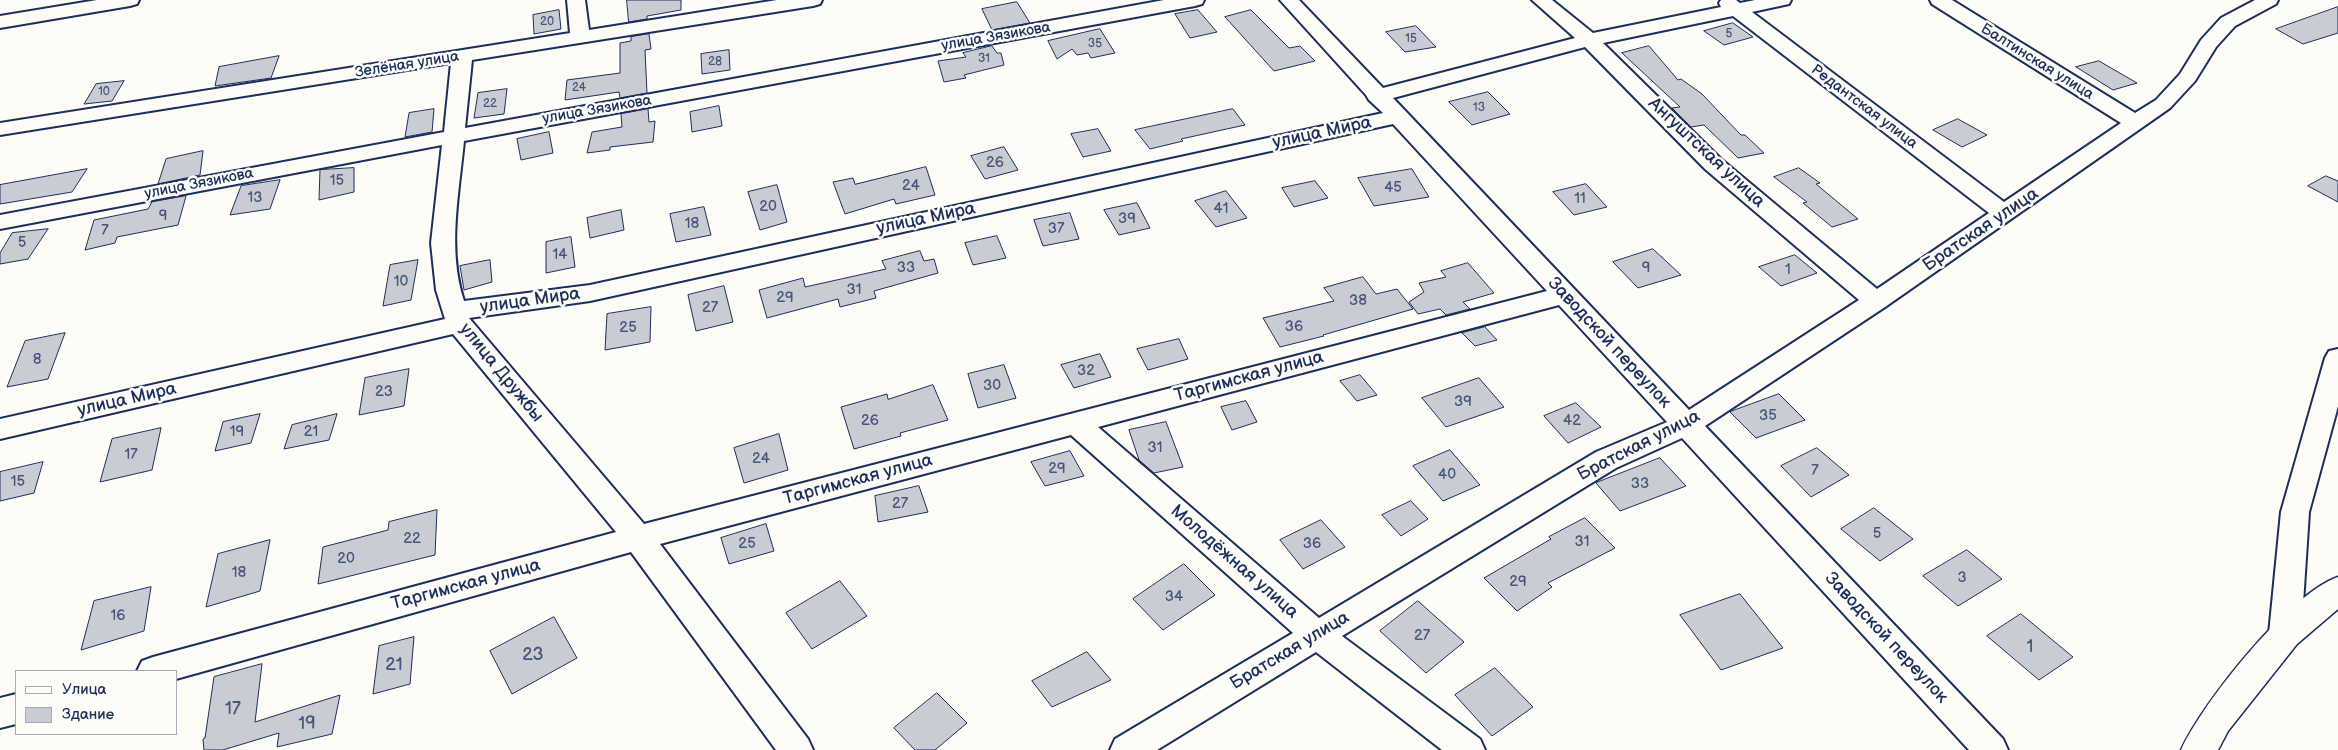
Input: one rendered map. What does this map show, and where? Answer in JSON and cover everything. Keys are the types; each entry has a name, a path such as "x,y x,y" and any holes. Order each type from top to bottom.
{"main road":[{"path":"2199,750 2216,720 2284,634 2338,590"}],"street":[{"path":"0,22 130,0"},
{"path":"576,0 580,38"},
{"name":"Зелёная улица","path":"0,129 813,0"},
{"name":"улица Зязикова","path":"0,222 1195,0"},
{"name":"Заводской переулок","path":"1289,0 1376,96 1991,750"},
{"name":"Ангуштская улица","path":"1541,0 1589,40 1713,164 1876,301"},
{"name":"улица Мира","path":"1376,96 1730,5 1782,0"},
{"name":"Балтинская улица","path":"1939,0 2136,123"},
{"name":"Братская улица","path":"1126,750 1606,460 1686,425 1876,301 2163,104 2188,77 2208,44 2228,22 2269,0"},
{"name":"Редантская улица","path":"1730,5 2005,214"},
{"name":"улица Дружбы","path":"462,57 443,243 448,290 457,318 638,538 796,750"},
{"name":"улица Мира","path":"0,429 457,318 590,293 1396,117"},
{"name":"Таргимская улица","path":"157,670 638,538 1564,295"},
{"path":"2284,634 2295,512 2338,358"},
{"name":"Молодёжная улица","path":"1075,423 1317,635 1468,750"},
{"path":"0,713 15,709"}],"building":[{"path":"627,0 681,0 681,10 647,16 647,19 629,22"},
{"path":"1017,2 1030,23 992,30 982,9"},
{"path":"2338,7 2338,33 2303,44 2276,29"},
{"path":"559,10 561,29 534,34 533,15"},
{"path":"1198,10 1217,32 1190,38 1175,14"},
{"path":"1251,10 1289,48 1300,46 1315,61 1274,71 1225,17"},
{"path":"1733,23 1753,37 1724,45 1704,31"},
{"path":"1416,26 1436,47 1405,52 1386,32"},
{"path":"1100,29 1115,53 1091,58 1088,53 1077,55 1072,49 1057,59 1048,41"},
{"path":"649,34 651,49 645,50 647,93 620,98 619,92 565,100 567,80 620,73 620,43 631,41 631,37"},
{"path":"992,46 997,53 1001,53 1004,65 964,75 966,78 944,82 938,61 966,57 963,53"},
{"path":"1649,46 1678,80 1681,79 1702,94 1741,135 1745,135 1764,153 1738,158 1704,125 1691,127 1672,108 1680,107 1622,53"},
{"path":"729,50 730,70 702,74 701,54"},
{"path":"279,56 271,78 215,86 219,67"},
{"path":"2099,61 2137,83 2113,90 2076,67"},
{"path":"124,81 112,101 84,104 96,84"},
{"path":"507,89 504,114 474,118 478,93"},
{"path":"1488,92 1510,114 1472,125 1449,102"},
{"path":"719,106 722,126 692,132 690,112"},
{"path":"434,109 432,132 405,137 409,113"},
{"path":"648,109 649,122 655,121 653,142 610,147 610,150 587,153 592,132 622,127 621,114"},
{"path":"1233,109 1245,125 1181,139 1183,141 1150,149 1135,130"},
{"path":"1958,119 1987,135 1962,147 1933,130"},
{"path":"1098,129 1111,151 1083,157 1071,134"},
{"path":"549,132 553,153 521,160 517,139"},
{"path":"1004,147 1018,170 985,179 971,156"},
{"path":"203,151 200,175 158,184 166,159"},
{"path":"926,167 935,195 896,204 894,199 845,214 833,182 853,178 855,184"},
{"path":"354,168 354,192 319,200 320,170"},
{"path":"1799,168 1820,183 1816,184 1858,219 1832,227 1803,203 1807,202 1774,177"},
{"path":"87,169 72,192 0,204 0,185"},
{"path":"1412,169 1429,197 1374,206 1358,178"},
{"path":"2326,176 2338,181 2338,202 2308,186"},
{"path":"280,180 270,209 230,215 241,186"},
{"path":"1315,181 1328,198 1294,207 1282,188"},
{"path":"1586,184 1607,207 1574,215 1553,192"},
{"path":"777,185 787,222 760,230 748,192"},
{"path":"1226,191 1247,218 1216,227 1195,201"},
{"path":"186,196 178,225 117,237 115,243 85,250 94,220 148,209 152,202"},
{"path":"1137,203 1150,228 1119,235 1104,210"},
{"path":"704,207 711,235 676,242 670,214"},
{"path":"621,210 624,230 590,238 587,218"},
{"path":"1070,213 1079,239 1043,246 1034,220"},
{"path":"48,229 28,259 0,264 0,253 12,233"},
{"path":"997,236 1006,258 973,265 965,243"},
{"path":"571,237 575,267 546,273 546,242"},
{"path":"1653,249 1681,275 1638,288 1613,262"},
{"path":"920,251 924,261 934,259 938,273 874,291 876,298 840,307 838,299 767,318 759,290 803,278 805,287 886,269 882,261"},
{"path":"1795,255 1817,273 1781,286 1759,267"},
{"path":"418,260 411,300 383,306 390,265"},
{"path":"490,260 492,282 464,290 460,266"},
{"path":"1468,263 1494,293 1463,302 1470,309 1446,315 1440,309 1418,314 1409,302 1424,292 1419,283 1446,277 1441,271"},
{"path":"1363,277 1376,294 1397,289 1413,309 1324,336 1280,347 1263,318 1334,301 1324,288"},
{"path":"724,286 733,322 696,331 688,295"},
{"path":"651,307 650,342 605,350 607,314"},
{"path":"1485,327 1497,340 1475,346 1462,333"},
{"path":"65,333 48,379 7,387 25,341"},
{"path":"1179,339 1188,359 1148,370 1137,349"},
{"path":"1100,354 1111,377 1074,388 1061,365"},
{"path":"1004,365 1016,398 978,408 968,374"},
{"path":"409,369 404,406 359,415 365,378"},
{"path":"1360,375 1377,395 1357,401 1340,381"},
{"path":"1479,378 1504,407 1446,427 1422,398"},
{"path":"933,385 948,420 900,433 901,436 854,449 841,407 887,394 888,399"},
{"path":"1779,394 1805,420 1756,438 1730,412"},
{"path":"1246,401 1257,422 1232,430 1221,407"},
{"path":"1576,403 1601,427 1568,443 1544,416"},
{"path":"260,414 251,443 215,451 223,422"},
{"path":"337,414 329,440 284,449 292,425"},
{"path":"1166,422 1183,467 1154,473 1139,460 1129,430"},
{"path":"161,428 152,470 100,482 112,439"},
{"path":"779,434 788,470 744,483 734,448"},
{"path":"1817,448 1849,475 1811,497 1781,466"},
{"path":"1450,450 1480,485 1443,501 1413,466"},
{"path":"1070,451 1084,476 1045,486 1031,462"},
{"path":"1660,458 1686,486 1620,511 1596,483"},
{"path":"43,462 34,493 0,501 0,472"},
{"path":"919,486 928,512 878,522 875,496"},
{"path":"1411,501 1428,519 1401,536 1382,515"},
{"path":"1874,508 1913,539 1880,561 1841,529"},
{"path":"437,510 435,555 318,584 323,547 388,530 389,522"},
{"path":"1585,518 1615,548 1548,583 1552,587 1517,611 1484,578 1551,539 1549,537"},
{"path":"1321,520 1345,547 1303,569 1280,540"},
{"path":"766,524 774,551 729,564 721,538"},
{"path":"270,540 260,591 206,607 218,554"},
{"path":"1967,550 2002,579 1958,606 1923,576"},
{"path":"1184,564 1215,595 1163,630 1133,599"},
{"path":"840,581 867,616 812,649 786,613"},
{"path":"151,587 144,631 81,650 94,601"},
{"path":"1740,594 1783,648 1721,670 1680,615"},
{"path":"1418,601 1464,642 1426,673 1380,631"},
{"path":"2021,614 2073,657 2039,680 1987,636"},
{"path":"554,617 577,658 512,694 490,651"},
{"path":"414,637 410,684 373,694 379,646"},
{"path":"1087,652 1111,680 1052,707 1032,681"},
{"path":"262,664 255,722 340,695 332,734 277,747 279,733 223,750 204,750 203,739 205,738 214,677"},
{"path":"1495,668 1533,707 1492,736 1455,695"},
{"path":"937,693 967,723 935,750 915,750 894,728"}]}
